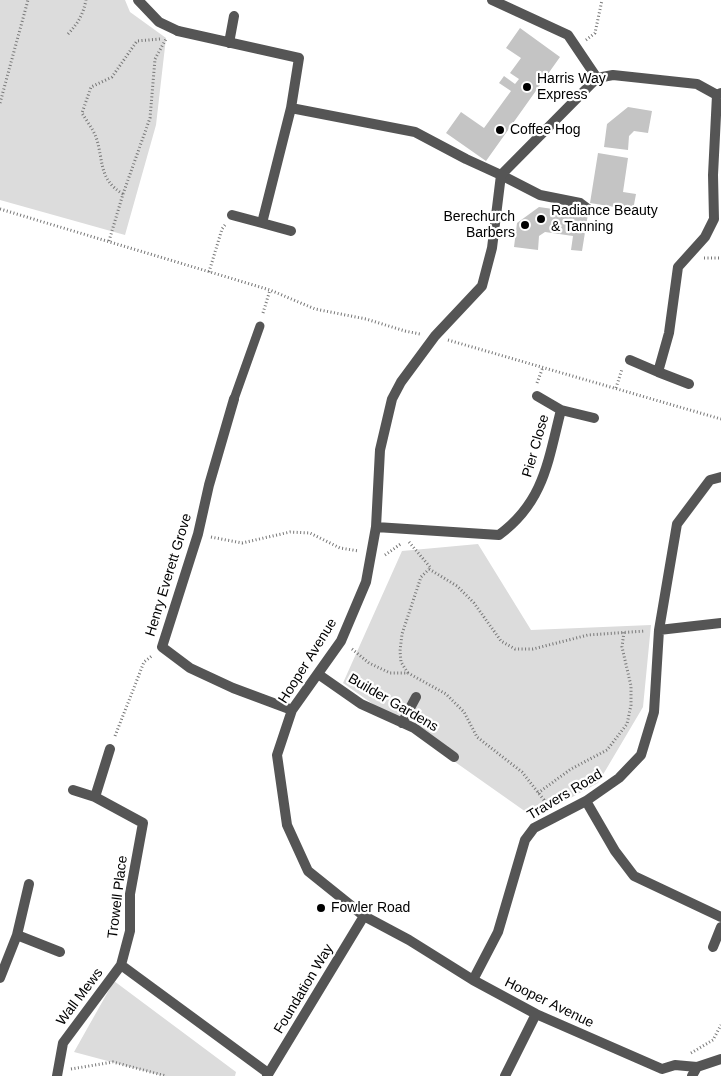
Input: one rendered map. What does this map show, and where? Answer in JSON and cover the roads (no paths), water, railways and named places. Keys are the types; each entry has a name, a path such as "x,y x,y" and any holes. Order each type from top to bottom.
{"street":[{"path":"138,0 158,22 178,31 299,58 291,108 262,223"},
{"path":"492,0 568,35 597,78"},
{"path":"229,43 234,16"},
{"path":"501,175 597,78 613,75 697,84 719,94 714,157 714,219 705,237 678,267 669,333 658,372"},
{"path":"291,108 415,132 540,195 580,203 588,209"},
{"name":"Hooper Avenue","path":"501,175 492,248 482,286 435,336 401,382 392,398 380,450 376,527 366,582 341,641 292,710 277,755 287,825 308,871 364,916 409,940 473,980 536,1014 664,1073 675,1065 695,1072"},
{"path":"232,215 290,231"},
{"path":"630,360 689,384"},
{"path":"537,396 561,410"},
{"name":"Henry Everett Grove","path":"234,399 208,485 198,534 162,647 190,668 233,688 292,710"},
{"name":"Pier Close","path":"376,527 499,535 513,524 536,494 546,469 561,410 594,418"},
{"name":"Travers Road","path":"473,980 498,932 526,840 534,828 586,801 619,778 642,755 654,712 659,630 677,524 710,480 721,477"},
{"path":"659,630 721,624"},
{"name":"Builder Gardens","path":"318,674 362,704 414,728 454,758"},
{"path":"402,722 416,697"},
{"path":"95,796 110,749"},
{"name":"Trowell Place","path":"72,790 95,796 143,823 130,894 130,931 121,965"},
{"path":"586,801 615,851 634,876 721,916"},
{"path":"0,978 17,935 29,884"},
{"name":"Foundation Way","path":"268,1075 364,916"},
{"path":"713,947 721,928"},
{"path":"17,935 60,952"},
{"path":"121,965 268,1075"},
{"name":"Wall Mews","path":"58,1074 63,1043 121,965"},
{"path":"505,1076 536,1014"},
{"path":"695,1072 716,1060 721,1052"}],"lane":[{"path":"234,399 260,326"}],"place":[{"name":"Harris Way Express","path":"527,87"},
{"name":"Coffee Hog","path":"500,130"},
{"name":"Radiance Beauty & Tanning","path":"541,219"},
{"name":"Berechurch Barbers","path":"525,225"},
{"name":"Fowler Road","path":"321,908"}]}
